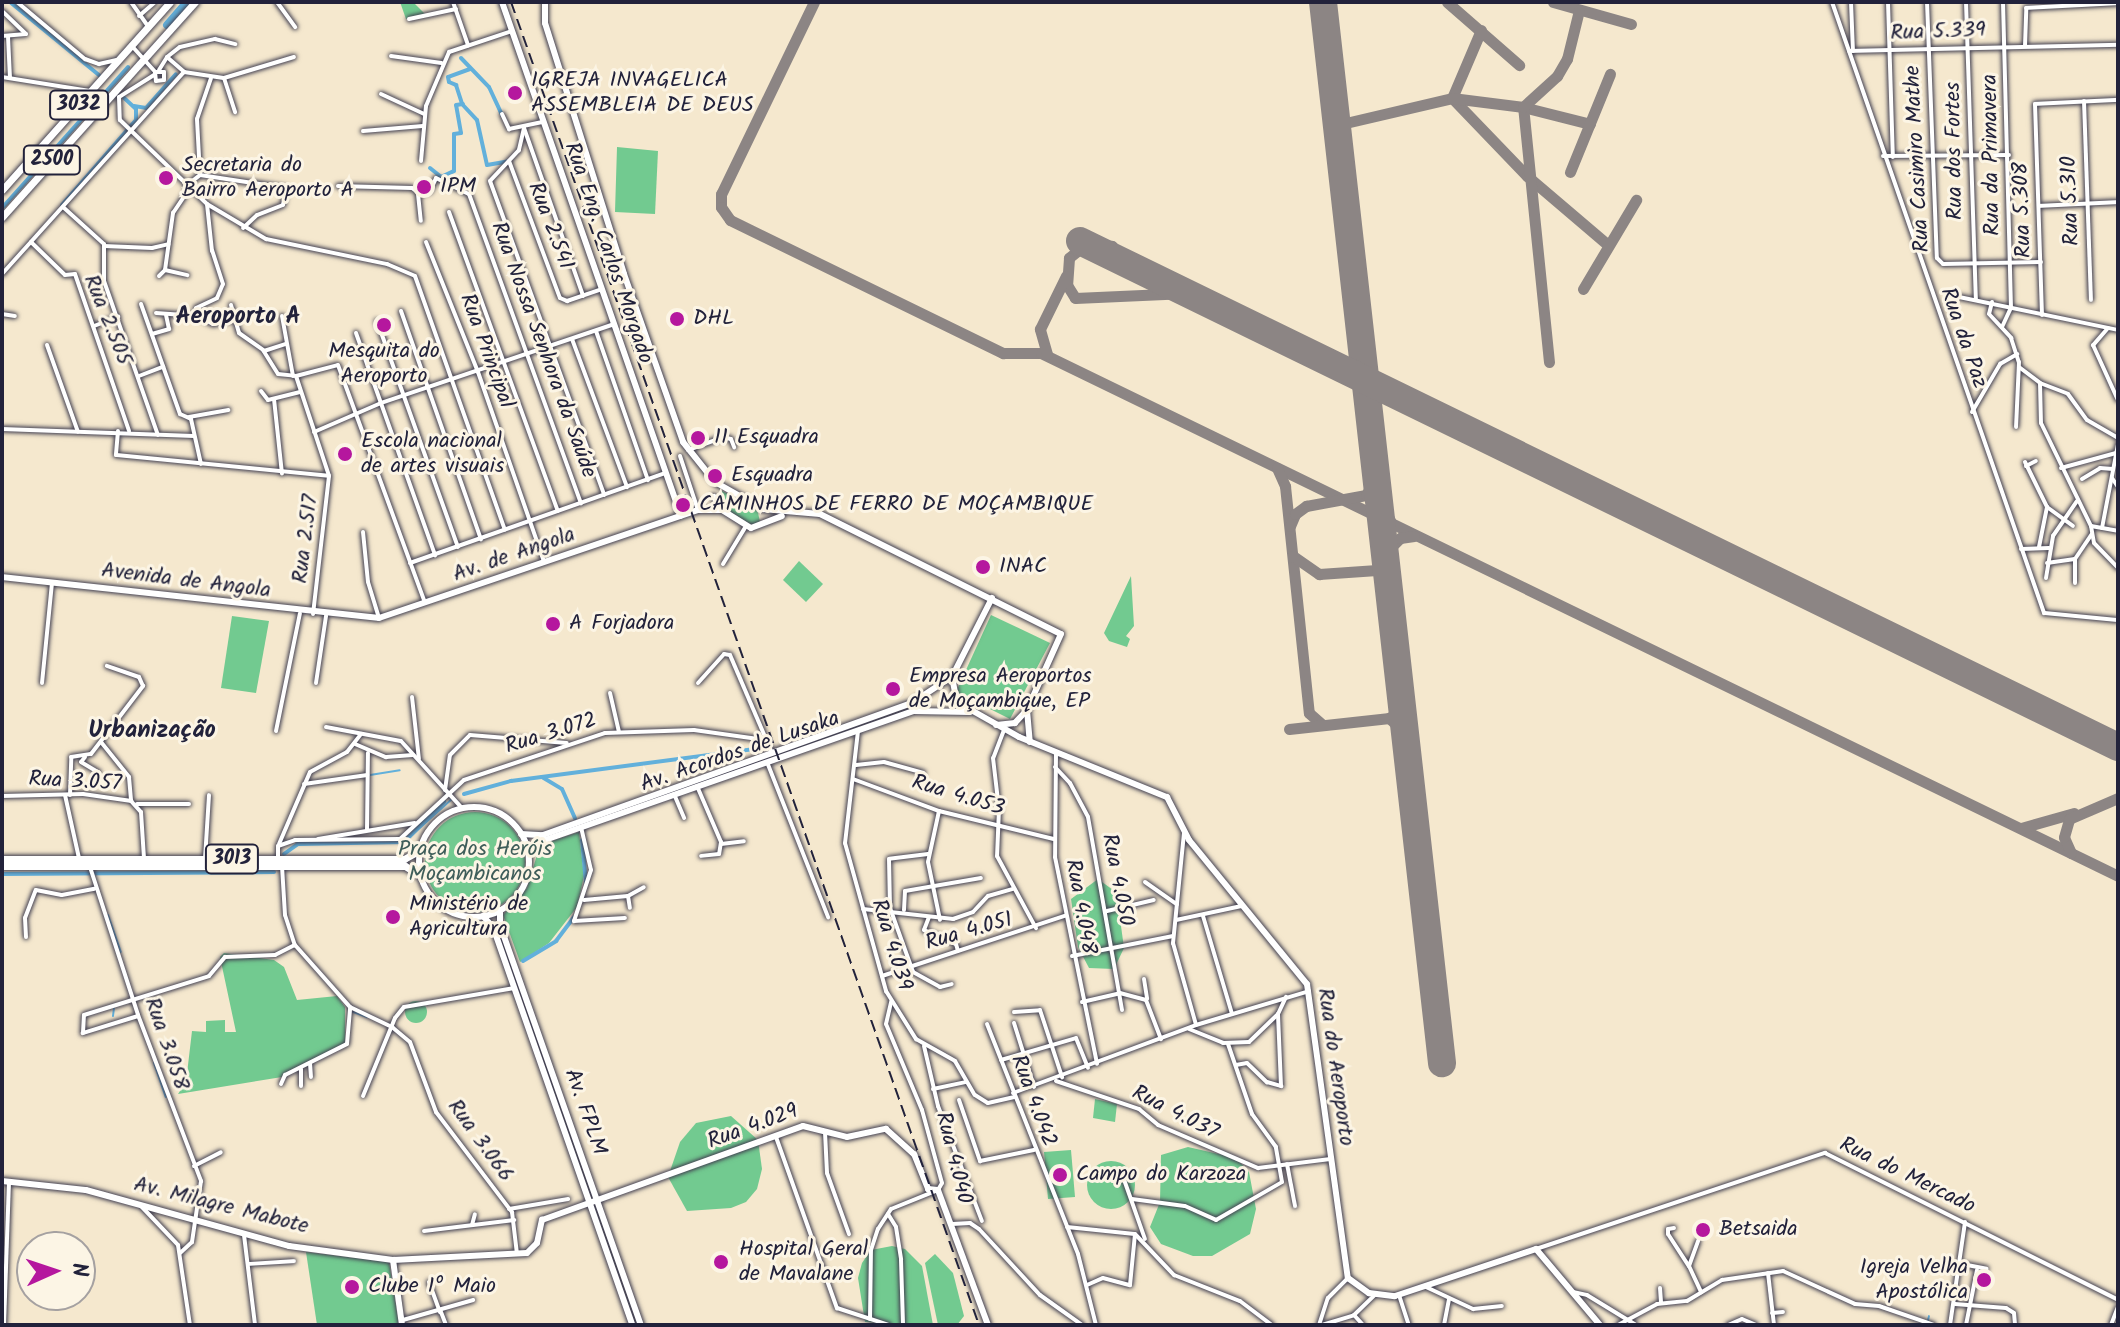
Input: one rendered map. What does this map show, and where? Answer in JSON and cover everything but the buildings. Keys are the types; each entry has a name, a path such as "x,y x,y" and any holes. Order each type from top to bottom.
{"main road":[{"name":"3032","path":"2,190 170,2"},
{"name":"2500","path":"2,217 195,2"},
{"name":"Rua Eng. Carlos Morgado","path":"502,2 666,473 684,515"},
{"path":"545,2 545,23 624,274 688,450 708,474 725,488 763,509 771,512 803,510 992,598 1061,634 1027,710 1015,723 995,725"},
{"path":"708,474 722,510 746,526 803,510"},
{"path":"698,510 725,488"},
{"path":"763,509 763,523"},
{"path":"684,515 698,510 722,510"},
{"name":"Av. de Angola","path":"366,619 426,605 684,515"},
{"name":"Avenida de Angola","path":"2,577 366,619"},
{"path":"970,712 951,694 952,677 992,598"},
{"name":"Av. Acordos de Lusaka","path":"521,834 543,835 772,754 912,703 952,677"},
{"name":"Av. Acordos de Lusaka","path":"528,853 545,840 858,729 925,709 970,712"},
{"path":"1027,710 1030,742"},
{"name":"Rua do Aeroporto","path":"970,712 1030,742 1167,797 1184,830 1309,991 1348,1278"},
{"path":"371,862 410,858 420,850 440,818 462,808 496,811 521,834 528,853 523,886 500,910 483,916"},
{"path":"420,850 421,876"},
{"path":"2,859 79,859 92,868"},
{"name":"3013","path":"92,868 144,859 280,862"},
{"path":"371,862 405,866 421,876 443,908 483,916 492,923 591,1200 542,1220 537,1243 527,1253 517,1254"},
{"name":"3013","path":"92,868 371,862"},
{"path":"2,866 92,868"},
{"name":"Av. FPLM","path":"500,910 500,925 632,1325"},
{"name":"Rua 4.029","path":"591,1200 808,1124 847,1137 890,1130 914,1154 928,1189 938,1190"},
{"name":"Av. Milagre Mabote","path":"5,1182 68,1186 244,1235 393,1260 517,1254"},
{"name":"Rua 4.040","path":"938,1190 988,1325"},
{"name":"Av. FPLM","path":"591,1200 603,1219 641,1325"},
{"path":"1348,1278 1375,1295 1399,1295 1536,1249 1600,1325"},
{"path":"393,1260 402,1322"}],"street":[{"path":"17,2 85,59 99,64 120,59"},
{"path":"131,2 148,26"},
{"path":"138,16 155,2"},
{"path":"277,2 295,27"},
{"path":"453,2 468,45"},
{"name":"Rua da Paz","path":"1832,2 1972,412 2046,615 2118,620"},
{"path":"1851,2 1851,51"},
{"path":"1888,2 1893,157"},
{"name":"Rua Casimiro Mathe","path":"1927,2 1937,258 1943,264 2041,262"},
{"name":"Rua dos Fortes","path":"1966,2 1976,299"},
{"name":"Rua da Primavera","path":"2003,2 2011,308"},
{"path":"2025,46 2026,8 2118,3"},
{"path":"409,19 456,9"},
{"path":"2,11 26,32 5,36 10,78"},
{"path":"421,161 424,114 442,63 453,49 512,31"},
{"path":"235,44 215,39 180,47 167,57 156,73 119,97 120,120 188,188 243,228 274,241 411,272 505,530"},
{"path":"131,45 156,73"},
{"name":"Rua 5.339","path":"1851,51 2118,45"},
{"path":"391,56 442,63"},
{"path":"167,57 184,72 211,78 224,78 294,57"},
{"path":"2,274 184,72"},
{"path":"2,77 91,91"},
{"path":"159,276 165,270 173,213 200,175 197,119 211,78"},
{"path":"224,78 235,112"},
{"path":"381,94 424,114"},
{"path":"2084,101 2118,100"},
{"name":"Rua 5.308","path":"2042,315 2035,104 2084,101"},
{"name":"Rua 5.310","path":"2084,101 2091,300"},
{"path":"502,114 509,129 542,122"},
{"path":"363,131 423,126"},
{"path":"524,128 519,150 489,178 604,495"},
{"path":"524,128 583,296 603,288"},
{"path":"1883,156 2009,155"},
{"name":"Rua 2.541","path":"509,161 563,300 583,296"},
{"path":"200,175 286,188 283,205 257,215 243,228"},
{"name":"Rua Nossa Senhora da Saúde","path":"418,194 430,191 434,179 442,179 471,197 581,503"},
{"path":"338,186 412,188 418,194 421,221"},
{"path":"2039,206 2118,202"},
{"path":"198,316 196,309 217,298 223,284 212,251 207,204"},
{"path":"63,207 104,246 152,248 169,244"},
{"path":"449,212 558,511"},
{"name":"Rua 2.505","path":"31,242 65,275 75,274 129,431"},
{"name":"Rua Principal","path":"426,242 478,372 544,563"},
{"path":"104,246 101,271 158,435"},
{"path":"165,270 187,275"},
{"path":"1959,297 2118,330"},
{"path":"1992,302 1989,314 2002,327 2017,354 2016,427"},
{"path":"141,304 180,414 189,417 228,410"},
{"path":"231,305 239,333 264,351 278,374 294,376 337,364 426,605"},
{"path":"2002,327 2011,308"},
{"path":"401,311 481,539"},
{"path":"156,313 198,316 213,324 234,319"},
{"path":"2,314 15,316"},
{"path":"152,334 169,329 166,315"},
{"name":"Rua 2.517","path":"282,316 294,376 329,476 313,614"},
{"path":"94,326 118,317"},
{"path":"377,321 458,547"},
{"path":"314,432 381,403 614,324"},
{"path":"2108,328 2093,345 2118,400"},
{"path":"595,330 648,480"},
{"path":"356,333 435,555"},
{"path":"572,339 627,487"},
{"path":"264,351 286,344"},
{"path":"47,345 78,432"},
{"path":"1972,412 2000,364 2017,354"},
{"path":"139,376 164,367"},
{"path":"2019,367 2040,383 2068,394 2087,420 2118,438"},
{"path":"2040,383 2041,423 2091,526 2097,549 2118,568"},
{"path":"261,391 265,399 300,392"},
{"path":"274,399 282,474"},
{"path":"189,417 201,464"},
{"path":"2,429 129,431 194,436"},
{"path":"118,431 116,455 282,474 329,476"},
{"path":"688,450 723,437 734,447"},
{"path":"2102,528 2118,444"},
{"path":"2061,468 2117,453"},
{"path":"680,456 698,510"},
{"path":"2036,461 2025,464 2047,507 2073,526"},
{"path":"2082,479 2100,468 2113,469"},
{"path":"410,563 666,473"},
{"path":"2112,478 2118,487"},
{"path":"2046,578 2049,548 2062,519 2078,500"},
{"path":"2039,547 2047,507"},
{"path":"723,564 746,526"},
{"path":"2091,526 2118,531"},
{"path":"363,532 367,579 379,618"},
{"path":"2075,583 2075,559 2092,534"},
{"path":"2021,549 2049,548"},
{"path":"2047,563 2075,559"},
{"path":"42,683 52,582"},
{"path":"276,731 300,613"},
{"path":"316,683 326,616"},
{"path":"698,683 722,655 730,655 772,754"},
{"path":"99,773 81,762 101,742 143,683 107,666"},
{"path":"610,693 619,731"},
{"path":"412,697 419,762"},
{"path":"326,727 394,738 414,755 462,808"},
{"name":"Rua 4.039","path":"858,729 845,843 882,976 891,1002 924,1045 955,1061 965,1082 987,1103 1054,1081 1196,1025 1309,991"},
{"name":"Rua 3.072","path":"315,841 394,840 418,823 447,792 471,776 619,731 694,730 765,740"},
{"path":"1004,730 993,758 998,864 1036,928"},
{"path":"278,846 314,768 355,744 361,734"},
{"path":"447,792 450,755 470,735 570,744"},
{"path":"101,742 129,777 131,801"},
{"path":"355,744 368,753 414,755"},
{"name":"Rua 4.048","path":"1056,752 1054,839 1072,956 1097,1064"},
{"path":"367,830 368,753"},
{"path":"79,859 68,795 71,757 85,757"},
{"path":"767,762 828,917"},
{"path":"855,765 884,762 924,773"},
{"name":"Rua 4.050","path":"1055,767 1070,783 1088,817 1107,911 1122,1010"},
{"path":"304,784 367,775"},
{"name":"Rua 4.053","path":"853,779 939,811 1054,839"},
{"path":"697,786 721,844 719,854 701,856"},
{"path":"674,794 684,818"},
{"name":"Rua 3.057","path":"2,796 68,795 131,801 137,804 144,859"},
{"path":"205,859 209,795"},
{"path":"137,804 189,804"},
{"path":"939,811 928,854 940,920"},
{"path":"278,846 418,823"},
{"path":"581,827 591,870 576,922 625,918"},
{"path":"1184,830 1173,936 1196,1025"},
{"path":"351,832 352,840"},
{"path":"721,844 744,841"},
{"name":"Rua 3.066","path":"278,846 285,915 295,945 350,1007 392,1027 414,1050 436,1112 509,1209 514,1220 517,1254"},
{"path":"928,854 889,859 890,908 909,966 937,986 952,984"},
{"name":"Rua 3.058","path":"92,868 94,889 114,929 138,1016 203,1189 196,1222"},
{"path":"904,911 903,893 981,878"},
{"path":"1145,882 1177,904"},
{"path":"584,900 628,896 644,887"},
{"path":"26,937 25,918 36,890 62,895 94,889"},
{"path":"863,909 890,908 940,920 973,912 988,896 1013,889"},
{"path":"628,896 630,908"},
{"path":"1107,911 1154,900"},
{"path":"1175,920 1244,905"},
{"name":"Rua 4.051","path":"882,976 1065,916"},
{"path":"1203,916 1232,1014"},
{"path":"929,917 924,930 956,944 958,951"},
{"path":"1072,956 1173,936"},
{"path":"138,1016 83,1033 84,1015 209,976 225,957 275,955 295,945"},
{"path":"1144,979 1147,1001 1161,1039"},
{"path":"363,1096 392,1027 410,1005 470,999 514,988"},
{"path":"1082,1002 1120,993 1147,1001"},
{"path":"1189,1029 1228,1044 1250,1041 1278,1014 1286,997"},
{"name":"Rua 4.040","path":"891,1002 886,1024 922,1110 941,1174 938,1190"},
{"path":"281,1084 285,1075 347,1044 350,1007"},
{"path":"1014,1012 1040,1010 1062,1077"},
{"path":"1236,1065 1247,1063 1267,1082 1281,1086 1278,1014"},
{"path":"1014,1023 1034,1087"},
{"name":"Rua 4.042","path":"987,1024 1034,1150 1067,1227 1096,1325"},
{"path":"1001,1060 1077,1038 1088,1068"},
{"path":"1228,1044 1252,1114 1269,1132 1285,1164 1295,1206"},
{"path":"924,1045 933,1089 982,1221"},
{"path":"310,1063 311,1077"},
{"path":"301,1069 301,1086"},
{"name":"Rua 4.037","path":"1054,1081 1139,1109 1158,1125 1233,1160 1263,1168 1330,1159"},
{"path":"933,1089 965,1082"},
{"path":"959,1100 980,1161 1034,1150"},
{"path":"825,1130 827,1173 849,1234"},
{"path":"776,1136 839,1310 889,1325"},
{"path":"194,1166 221,1152"},
{"name":"Rua do Mercado","path":"1536,1249 1823,1153 2118,1300"},
{"path":"1132,1199 1185,1206 1210,1220 1220,1219 1227,1210 1273,1191 1282,1182 1285,1164"},
{"path":"1121,1171 1145,1242"},
{"path":"4,1325 9,1240 5,1182"},
{"path":"870,1319 872,1245 888,1214 938,1190"},
{"path":"509,1209 568,1199"},
{"path":"139,1204 180,1253 190,1325"},
{"path":"472,1225 475,1214"},
{"path":"888,1214 896,1227 901,1260 903,1325"},
{"path":"424,1231 514,1220"},
{"path":"180,1253 191,1245 196,1222"},
{"path":"1950,1325 1962,1264 1965,1222"},
{"path":"952,1224 970,1223 979,1229 1040,1295 1082,1325"},
{"path":"1067,1227 1135,1234 1174,1275 1240,1301 1272,1325"},
{"path":"1674,1228 1668,1234 1689,1266 1701,1292"},
{"path":"1086,1285 1103,1278 1130,1285 1135,1234"},
{"path":"244,1235 255,1325"},
{"path":"2,1241 9,1240"},
{"path":"1689,1266 1698,1241"},
{"path":"247,1264 294,1261"},
{"path":"1962,1264 1977,1270 1987,1269"},
{"path":"1966,1325 1973,1306 1977,1270"},
{"path":"1618,1325 1626,1318 1661,1303 1687,1301 1722,1280 1791,1272 1855,1304 1895,1310 1934,1325"},
{"path":"1768,1273 1774,1325"},
{"path":"1348,1278 1328,1298 1321,1325 1354,1315 1375,1295"},
{"path":"429,1282 446,1325"},
{"path":"1426,1287 1475,1309 1502,1306"},
{"path":"1660,1288 1661,1303"},
{"path":"1573,1292 1636,1325"},
{"path":"1399,1295 1409,1325"},
{"path":"1444,1325 1449,1299"},
{"path":"402,1322 473,1300"},
{"path":"1955,1304 2012,1310 2015,1325"},
{"path":"2111,1325 2118,1307"},
{"path":"1772,1313 1783,1312"},
{"path":"1354,1315 1363,1325"},
{"path":"1728,1325 1742,1319 1756,1325"}],"green space":[{"path":"400,2 413,2 426,15 406,19"},
{"path":"617,147 658,151 655,214 615,212"},
{"path":"722,491 757,508 760,522 752,525 725,510 716,497"},
{"path":"799,561 823,584 806,602 783,580"},
{"path":"1131,576 1134,626 1126,636 1130,639 1127,647 1109,641 1104,633"},
{"path":"991,615 1050,643 1010,719 956,692"},
{"path":"232,616 269,621 256,693 221,688"},
{"name":"Praça dos Heróis Moçambicanos","path":"475,812 494,816 510,827 521,843 525,862 521,881 510,897 494,908 475,912 456,908 440,897 429,881 425,862 429,843 440,827 456,816"},
{"path":"579,832 584,876 577,907 549,943 520,962 503,915 527,888 540,845"},
{"path":"1098,879 1113,890 1121,926 1124,948 1114,969 1089,968 1078,947 1071,899"},
{"path":"224,953 274,960 284,967 297,1000 337,996 345,1007 345,1045 282,1077 178,1094 186,1082 192,1031 206,1032 206,1021 225,1020 225,1032 236,1032 220,957"},
{"path":"416,1001 424,1004 427,1012 424,1020 416,1023 408,1020 405,1012 408,1004"},
{"path":"1095,1099 1117,1104 1115,1122 1093,1118"},
{"path":"731,1116 758,1140 762,1169 757,1189 746,1202 731,1208 687,1211 668,1177 680,1142 696,1123"},
{"path":"1188,1147 1236,1158 1249,1172 1256,1209 1250,1234 1212,1256 1193,1256 1161,1244 1150,1227 1160,1202 1161,1155"},
{"name":"Campo do Karzoza","path":"1071,1150 1075,1197 1048,1199 1044,1152"},
{"path":"1111,1161 1120,1162 1128,1168 1134,1176 1134,1194 1128,1202 1120,1208 1111,1209 1102,1208 1094,1202 1088,1194 1087,1185 1088,1176 1094,1168 1102,1162"},
{"path":"892,1246 905,1249 922,1266 933,1325 865,1322 858,1278 862,1263 871,1250"},
{"name":"Clube 1º Maio","path":"306,1252 389,1262 399,1325 317,1325"},
{"path":"935,1254 953,1273 964,1316 957,1325 938,1325 925,1263"}],"waterway":[{"path":"10,2 99,75"},
{"path":"167,25 187,2"},
{"path":"461,58 489,87 502,115"},
{"path":"2,208 128,67"},
{"path":"470,69 448,77 449,82 456,85 462,104 477,120 487,165 509,161"},
{"path":"134,106 146,108 176,74"},
{"path":"62,205 136,120 136,109 124,98"},
{"path":"430,168 441,177 454,171 454,134 461,133 456,105 463,104"},
{"path":"464,794 511,781 769,747"},
{"path":"370,775 400,770"},
{"path":"542,777 562,789 575,818"},
{"path":"284,854 298,844 404,842 452,799"},
{"path":"284,854 298,844 404,842 444,802"},
{"path":"582,840 586,883"},
{"path":"2,874 274,872"},
{"path":"108,915 121,952"},
{"path":"523,961 556,941 574,917"},
{"path":"113,1016 114,1008"},
{"path":"351,1011 367,1017"},
{"path":"154,1063 166,1097"},
{"path":"1928,1320 1929,1316"}],"taxiway":[{"path":"814,2 721,194 721,207 730,220 1003,353 1041,353 2118,876"},
{"path":"1447,2 1519,65"},
{"path":"1553,2 1631,24"},
{"path":"1549,362 1523,107 1557,76 1567,59 1579,10"},
{"path":"1481,30 1452,98 1527,176 1608,245"},
{"path":"1570,172 1610,74"},
{"path":"1337,125 1452,98 1523,107 1590,124"},
{"path":"1583,289 1636,200"},
{"path":"1126,264 1112,246 1086,244 1069,258 1067,285 1075,298 1187,293"},
{"path":"1047,354 1040,329 1066,276"},
{"path":"1277,468 1285,486 1309,713 1323,725"},
{"path":"1290,526 1295,514 1306,506 1366,495 1376,476"},
{"path":"1378,498 1390,521"},
{"path":"1379,559 1400,538 1414,536"},
{"path":"1293,556 1319,574 1377,570 1389,593"},
{"path":"1401,699 1398,712 1389,718 1404,732"},
{"path":"1289,729 1389,718"},
{"path":"2071,853 2064,837 2069,819 2118,798"},
{"path":"2021,828 2074,813"}],"runway":[{"path":"1323,2 1442,1063"},
{"path":"1080,241 2118,747"}],"railway":[{"path":"511,2 979,1325"}],"place":[{"name":"IGREJA INVAGELICA ASSEMBLEIA DE DEUS","path":"515,93"},
{"name":"Secretaria do Bairro Aeroporto A","path":"166,178"},
{"name":"IPM","path":"424,187"},
{"name":"DHL","path":"677,319"},
{"name":"Mesquita do Aeroporto","path":"384,325"},
{"name":"11 Esquadra","path":"698,438"},
{"name":"Escola nacional de artes visuais","path":"345,454"},
{"name":"Esquadra","path":"715,476"},
{"name":"CAMINHOS DE FERRO DE MOÇAMBIQUE","path":"683,505"},
{"name":"INAC","path":"983,567"},
{"name":"A Forjadora","path":"553,624"},
{"name":"Empresa Aeroportos de Moçambique, EP","path":"893,689"},
{"name":"Ministério de Agricultura","path":"393,917"},
{"name":"Campo do Karzoza","path":"1060,1175"},
{"name":"Betsaida","path":"1703,1230"},
{"name":"Hospital Geral de Mavalane","path":"721,1262"},
{"name":"Igreja Velha Apostólica","path":"1984,1280"},
{"name":"Clube 1º Maio","path":"352,1287"}],"district":[{"name":"Aeroporto A","path":"238,317"},
{"name":"Urbanização","path":"152,731"}]}
